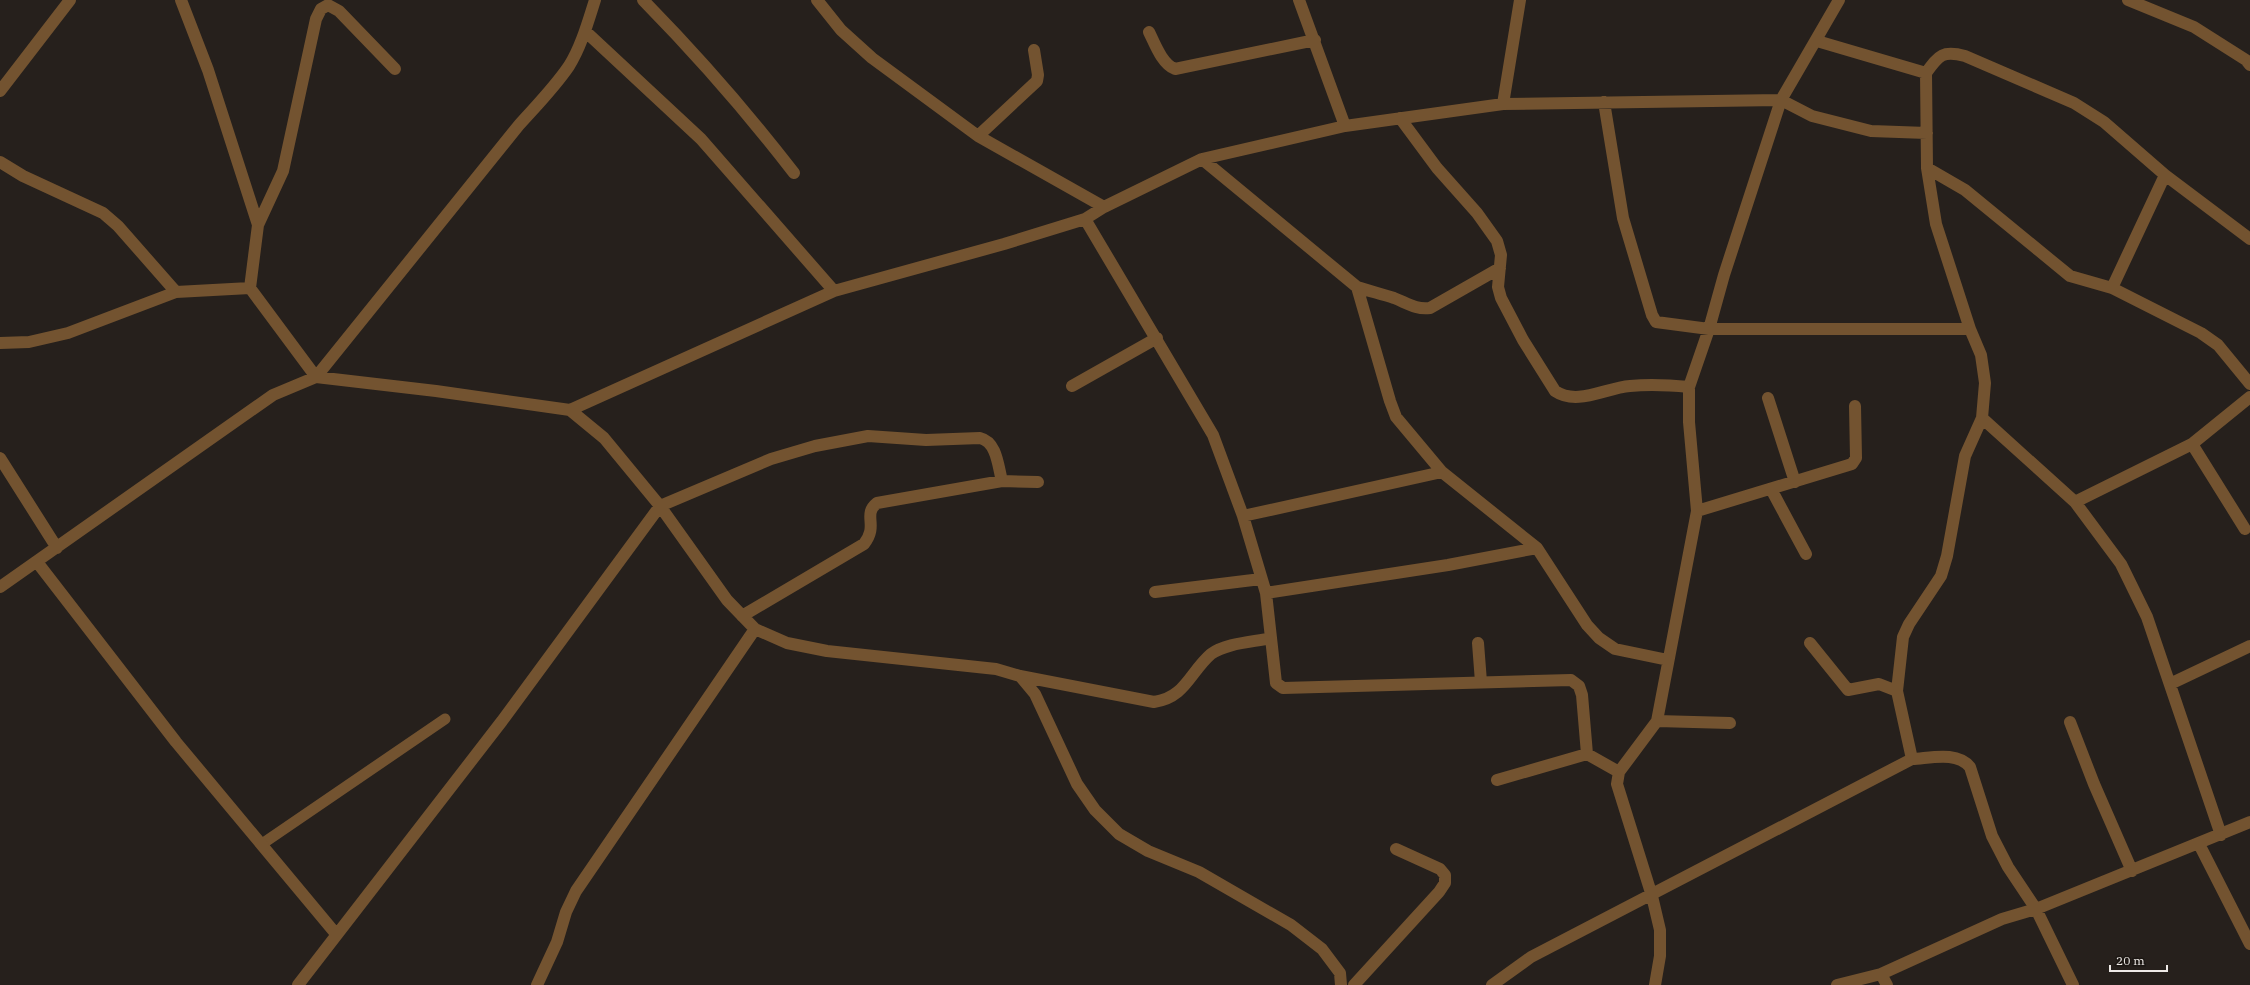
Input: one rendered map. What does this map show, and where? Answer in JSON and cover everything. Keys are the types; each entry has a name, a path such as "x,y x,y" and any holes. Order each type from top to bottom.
{"street":[{"path":"181,0 208,70 258,225"},
{"path":"0,587 273,395 316,377 518,125 548,94 570,65 585,31 595,0"},
{"path":"643,0 682,40 749,115 794,173"},
{"path":"817,0 841,30 872,58 978,136 1104,206"},
{"path":"1298,0 1315,40 1345,126"},
{"path":"1503,104 1520,0"},
{"path":"1655,985 1660,956 1660,930 1652,896 1618,784 1619,772 1657,721 1697,511 1689,422 1689,387 1709,329 1724,275 1781,100 1839,0"},
{"path":"2128,0 2194,27 2246,60 2250,65"},
{"path":"0,91 67,1"},
{"path":"395,69 339,11 328,5 321,9 316,19 283,171 258,225 250,288 316,377 436,391 570,410 604,438 660,506 726,600 755,629 787,643 826,651 996,669 1020,676 1154,702 1167,700 1176,694 1211,654 1220,649 1271,638"},
{"path":"585,31 701,139 834,291"},
{"path":"1149,32 1165,62 1175,69 1315,40"},
{"path":"1816,41 1926,73"},
{"path":"978,136 1037,82 1038,75 1034,50"},
{"path":"1912,759 1897,691 1903,637 1909,624 1941,576 1948,556 1965,456 1982,418 1985,383 1981,355 1970,329 1936,224 1927,168 1926,73 1938,57 1951,52 1965,56 2074,103 2104,122 2165,175 2250,239"},
{"path":"570,410 834,291 1004,244 1085,219 1104,206 1202,160 1345,126 1503,104 1781,100 1812,116 1871,131 1927,133"},
{"path":"1604,102 1623,218 1652,315 1656,322 1664,325 1709,329 1970,329"},
{"path":"1400,118 1436,168 1477,213 1497,241 1501,255 1498,287 1501,298 1523,340 1555,391 1563,396 1573,398 1628,386 1656,384 1689,387"},
{"path":"1202,160 1357,288 1393,298 1412,307 1421,309 1430,308 1500,268"},
{"path":"0,162 23,176 103,213 118,226 176,292"},
{"path":"1927,168 1965,190 2070,276 2112,288 2201,333 2218,345 2250,384"},
{"path":"2112,288 2165,175"},
{"path":"1085,219 1157,338 1213,435 1243,516 1266,593 1276,683 1283,688 1571,680 1579,686 1582,696 1587,754"},
{"path":"0,343 29,342 68,333 176,292 250,288"},
{"path":"1357,288 1396,417 1442,472 1537,548 1587,625 1599,638 1615,649 1668,660"},
{"path":"1072,386 1157,338"},
{"path":"2075,502 2192,444 2250,397"},
{"path":"1768,398 1795,482"},
{"path":"1697,511 1771,490 1852,464 1856,458 1856,406"},
{"path":"1982,418 2075,502 2121,564 2147,617 2221,835"},
{"path":"298,985 502,721 660,506 771,459 815,446 868,436 926,440 980,438 987,440 992,445 1002,481"},
{"path":"2192,444 2245,529"},
{"path":"0,458 57,548"},
{"path":"1243,516 1442,472"},
{"path":"742,616 864,544 871,535 872,527 870,514 872,507 877,503 1002,481 1038,482"},
{"path":"1771,490 1806,554"},
{"path":"1266,593 1448,565 1537,548"},
{"path":"37,562 176,742 336,934"},
{"path":"1155,592 1261,579"},
{"path":"537,985 557,942 566,912 576,891 755,629"},
{"path":"1478,643 1481,682"},
{"path":"1810,643 1848,690 1879,684 1897,691"},
{"path":"2170,684 2250,646"},
{"path":"1020,676 1035,694 1077,784 1095,810 1119,834 1148,851 1199,872 1291,925 1322,949 1340,973 1341,985"},
{"path":"1657,721 1730,722"},
{"path":"2070,722 2094,784 2132,871"},
{"path":"1497,780 1587,754 1619,772"},
{"path":"1492,985 1532,957 1652,896 1912,759 1957,757 1964,760 1970,767 1992,836 2008,867 2036,909 2073,985"},
{"path":"1837,985 1884,980 2002,919 2036,909 2250,822"},
{"path":"2199,844 2250,944"},
{"path":"1354,985 1439,892 1445,883 1445,875 1440,869 1396,849"}],"lane":[{"path":"262,844 445,719"}]}
